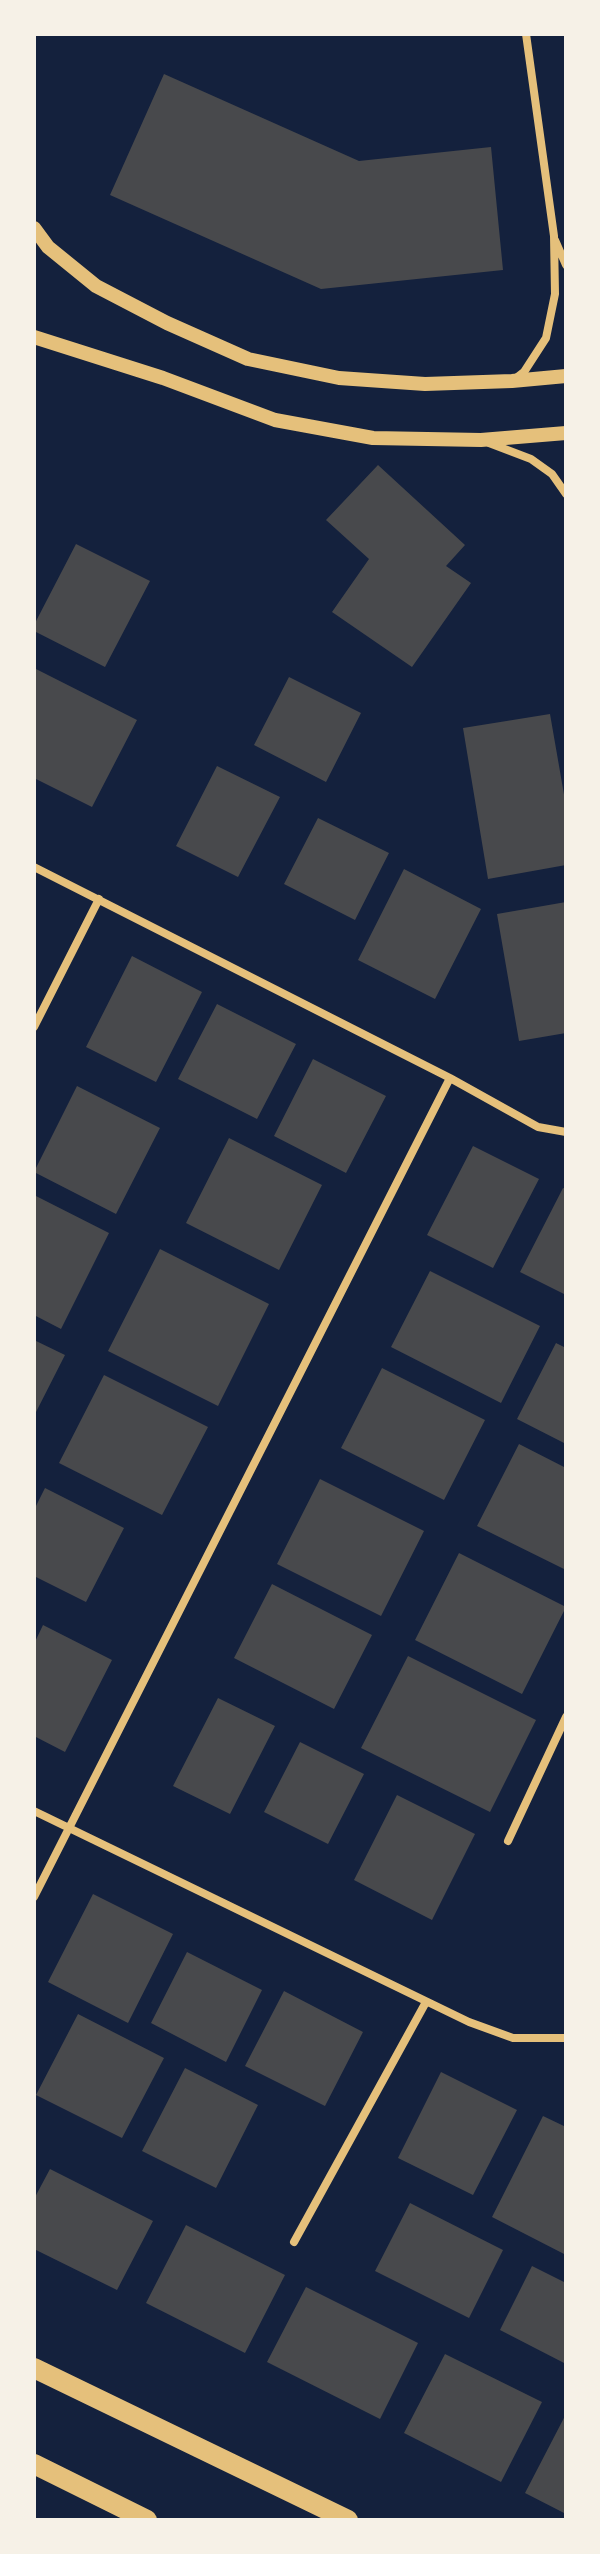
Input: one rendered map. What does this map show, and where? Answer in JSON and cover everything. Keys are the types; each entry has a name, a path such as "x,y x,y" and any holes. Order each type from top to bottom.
{"main road":[{"path":"34,2368 348,2520"},
{"path":"34,2464 147,2520"}],"street":[{"path":"512,381 524,372 536,356 551,321 555,294 554,236 526,34"},
{"path":"34,228 48,247 96,286 167,323 248,359 339,378 425,384 566,376"},
{"path":"554,236 566,265"},
{"path":"34,337 163,378 275,420 373,438 481,440 566,433"},
{"path":"481,440 531,459 552,474 566,494"},
{"path":"34,867 450,1078 538,1127 566,1132"},
{"path":"34,1027 99,899"},
{"path":"34,1897 450,1078"},
{"path":"508,1841 566,1717"},
{"path":"34,1811 469,2022 513,2038 566,2038"},
{"path":"294,2242 426,2002"}],"building":[{"path":"164,74 359,161 491,147 503,270 321,289 110,195"},
{"path":"378,465 465,545 446,566 471,583 412,667 332,612 369,559 326,520"},
{"path":"76,544 150,581 105,667 34,631 34,625"},
{"path":"34,668 137,720 92,807 34,778"},
{"path":"289,677 361,713 326,782 254,745"},
{"path":"550,714 566,806 566,865 488,879 463,728"},
{"path":"217,766 280,797 238,877 176,846"},
{"path":"318,818 389,853 355,920 284,884"},
{"path":"404,869 481,909 435,999 358,960"},
{"path":"566,902 566,1033 519,1041 497,914"},
{"path":"132,956 202,992 156,1082 86,1047"},
{"path":"217,1004 296,1044 257,1119 178,1079"},
{"path":"313,1059 386,1096 346,1173 274,1136"},
{"path":"77,1086 160,1128 116,1214 34,1172"},
{"path":"229,1138 322,1185 279,1270 186,1223"},
{"path":"473,1146 539,1179 493,1268 427,1235"},
{"path":"563,1188 566,1189 566,1295 520,1272"},
{"path":"34,1195 109,1233 61,1329 34,1315"},
{"path":"160,1249 269,1304 218,1406 108,1351"},
{"path":"430,1271 540,1326 501,1403 391,1347"},
{"path":"34,1340 65,1355 34,1416"},
{"path":"556,1343 566,1348 566,1444 517,1419"},
{"path":"382,1368 485,1420 444,1500 341,1448"},
{"path":"104,1375 208,1427 162,1515 59,1463"},
{"path":"519,1444 566,1468 566,1570 477,1526"},
{"path":"320,1479 424,1531 381,1616 277,1564"},
{"path":"45,1488 124,1528 86,1602 34,1576 34,1510"},
{"path":"459,1553 566,1607 522,1694 415,1640"},
{"path":"272,1584 372,1635 334,1709 234,1658"},
{"path":"43,1625 112,1660 65,1752 34,1736 34,1644"},
{"path":"408,1656 536,1720 490,1812 361,1748"},
{"path":"218,1698 275,1726 230,1814 173,1786"},
{"path":"300,1742 364,1774 328,1844 264,1812"},
{"path":"397,1795 475,1834 432,1920 354,1880"},
{"path":"93,1894 173,1934 128,2023 48,1982"},
{"path":"187,1952 262,1990 226,2062 151,2023"},
{"path":"284,1991 363,2032 325,2106 245,2066"},
{"path":"78,2014 164,2058 122,2138 36,2095"},
{"path":"185,2068 258,2105 216,2188 142,2151"},
{"path":"441,2072 517,2110 473,2195 398,2158"},
{"path":"543,2116 566,2127 566,2255 492,2217"},
{"path":"50,2169 153,2221 117,2290 34,2249 34,2199"},
{"path":"410,2203 503,2250 469,2318 375,2271"},
{"path":"186,2225 285,2275 245,2353 146,2303"},
{"path":"532,2266 566,2283 566,2364 500,2330"},
{"path":"306,2287 418,2343 380,2419 267,2362"},
{"path":"445,2354 542,2402 501,2482 404,2433"},
{"path":"566,2414 566,2514 525,2493"}]}
